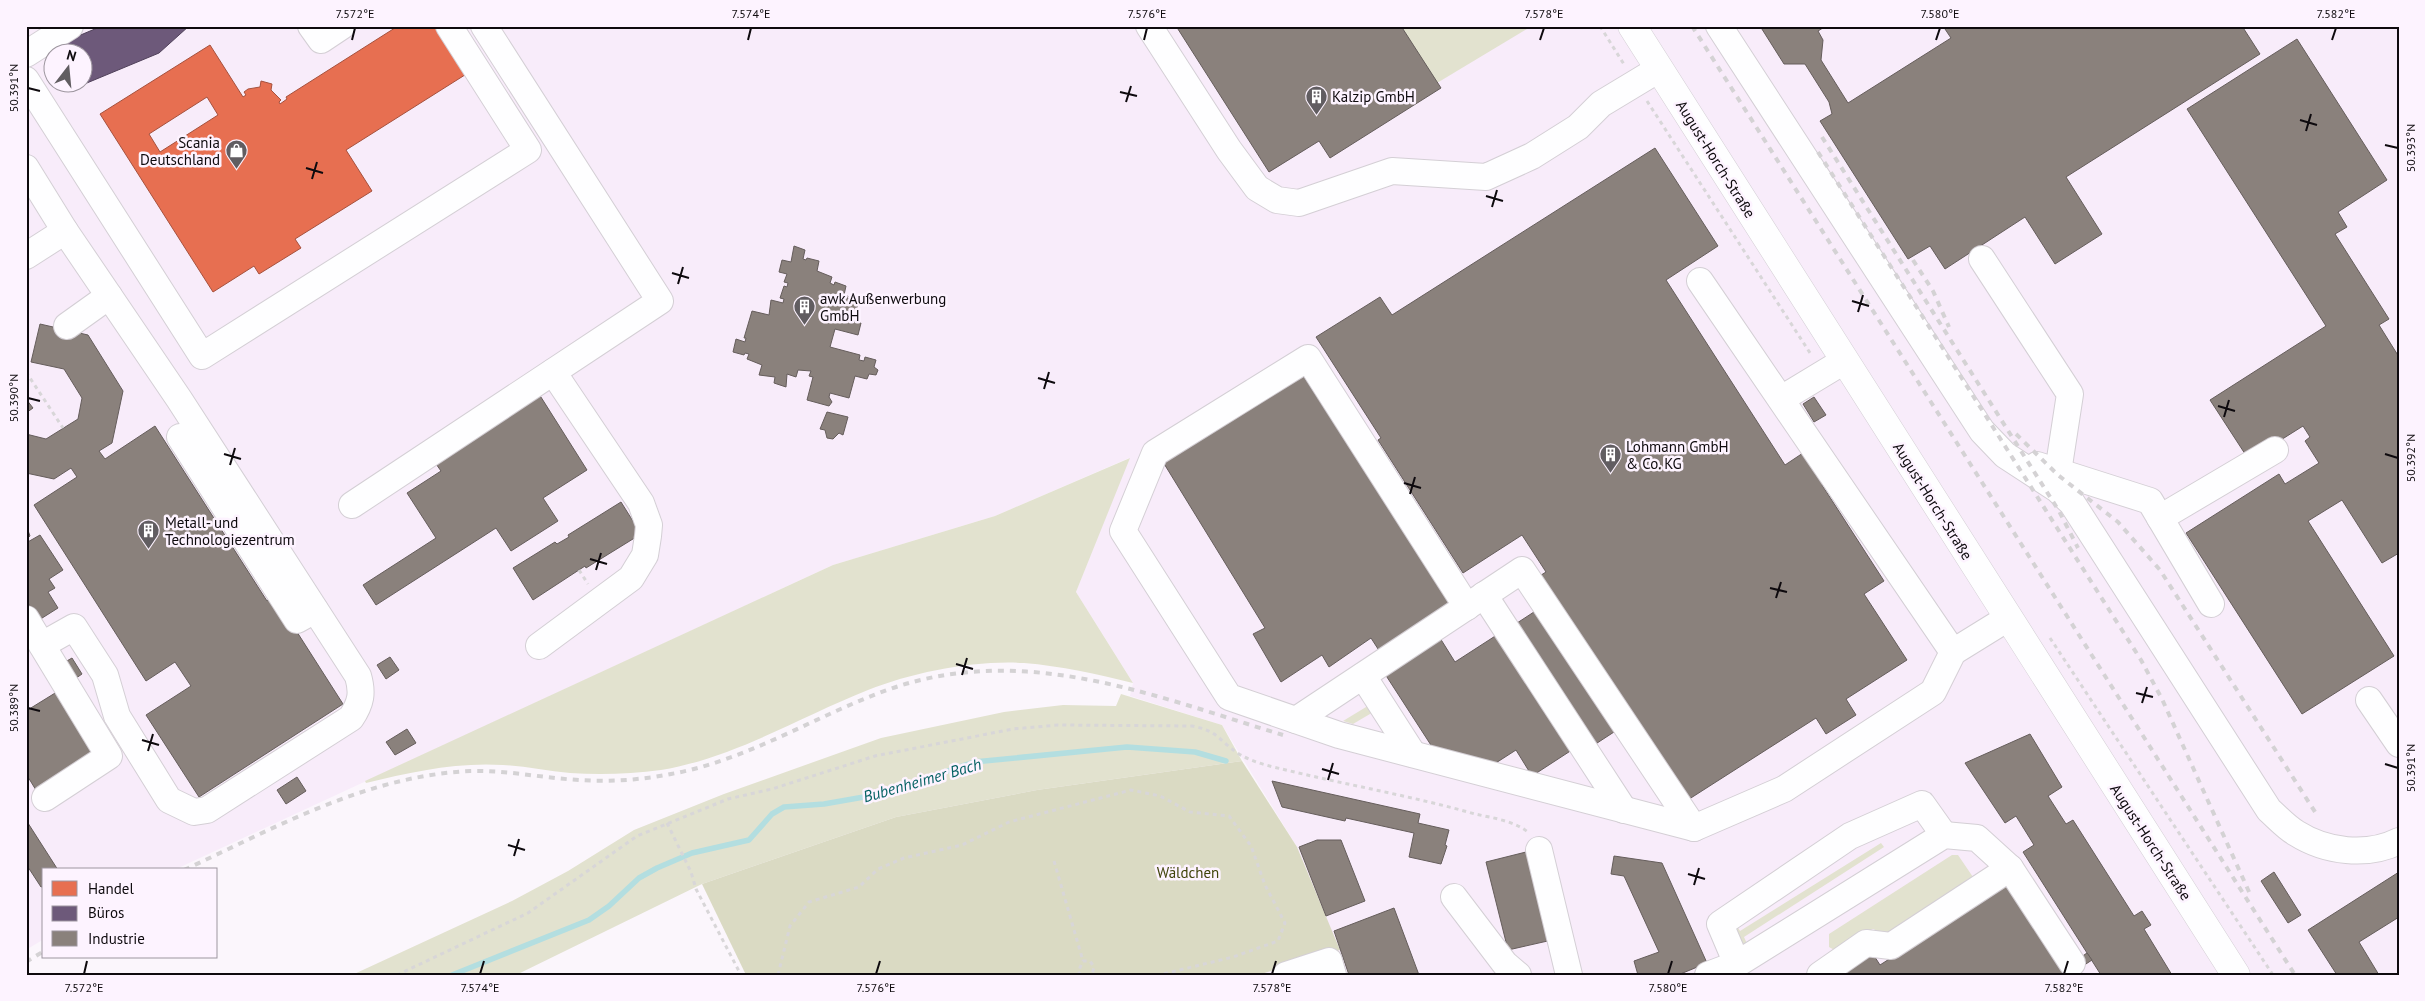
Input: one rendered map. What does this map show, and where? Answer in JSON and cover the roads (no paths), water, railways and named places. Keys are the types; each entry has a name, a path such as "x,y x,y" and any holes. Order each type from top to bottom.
{"main road":[{"name":"August-Horch-Straße","path":"1632,26 2236,975"}],"lane":[{"path":"29,48 70,26"},
{"path":"311,26 321,40 342,26"},
{"path":"26,80 202,356 528,150 449,26"},
{"path":"352,506 660,301 484,26"},
{"path":"1150,26 1244,173 1265,194 1288,203 1299,202 1392,171 1486,177 1532,156 1578,127 1601,104 1659,68"},
{"path":"1719,26 1982,431 2005,455 2057,489 2072,503 2269,810 2295,833 2324,846 2354,851 2388,846 2399,841"},
{"path":"26,168 65,231 109,296 182,436 315,610 358,676 362,688 358,707 351,718 207,810 194,812 169,800 117,716 105,675 74,627 42,645"},
{"path":"26,256 65,231"},
{"path":"1982,259 2070,394 2058,472"},
{"path":"1700,280 1953,652"},
{"path":"67,326 109,296"},
{"path":"1620,804 1476,601 1308,358 1155,454 1123,531 1229,697 1339,735 1620,804 1694,828 1784,789 1933,692 1953,652 2008,618"},
{"path":"1780,399 1844,361"},
{"path":"539,646 631,578 645,555 649,525 641,502 553,372"},
{"path":"2160,518 2275,450"},
{"path":"2005,455 2150,501 2211,604"},
{"path":"1296,720 1522,570 1694,828"},
{"path":"26,619 109,756 44,798"},
{"path":"1363,676 1413,754"},
{"path":"2369,700 2399,744"},
{"path":"1620,804 1676,802"},
{"path":"1944,835 1922,804 1850,836 1720,924 1725,970 1944,835 1977,838 2010,868 2076,969"},
{"path":"1539,850 1569,975"},
{"path":"1820,975 1866,943 1891,946 2010,868"},
{"path":"1454,897 1505,964 1518,975"},
{"path":"1286,975 1329,961 1333,975"}],"waterway":[{"name":"Bubenheimer Bach","path":"452,975 589,920 609,906 639,878 657,868 692,853 749,840 772,814 784,807 824,804 881,794 974,762 1127,747 1195,752 1226,761"}],"railway":[{"path":"1692,26 2295,975"},
{"path":"1822,137 2059,511 2078,548"},
{"path":"1818,152 2141,660 2162,699 2250,894"},
{"path":"1913,260 1933,291 1949,327"},
{"path":"2016,434 2058,475 2118,522 2160,570 2317,815"},
{"path":"188,868 323,806 358,793 395,783 432,775 470,771 602,781 637,779 671,774 700,767 755,748 890,689 940,676 990,671 1040,673 1089,680 1138,691 1283,735"},
{"path":"26,962 42,952"}],"place":[{"name":"Kalzip GmbH","path":"1316,115"},
{"name":"Scania Deutschland","path":"236,170"},
{"name":"awk Außenwerbung GmbH","path":"804,326"},
{"name":"Lohmann GmbH & Co. KG","path":"1610,474"},
{"name":"Metall- und Technologiezentrum","path":"149,550"}],"park label":[{"name":"Wäldchen","path":"1188,872"}]}
